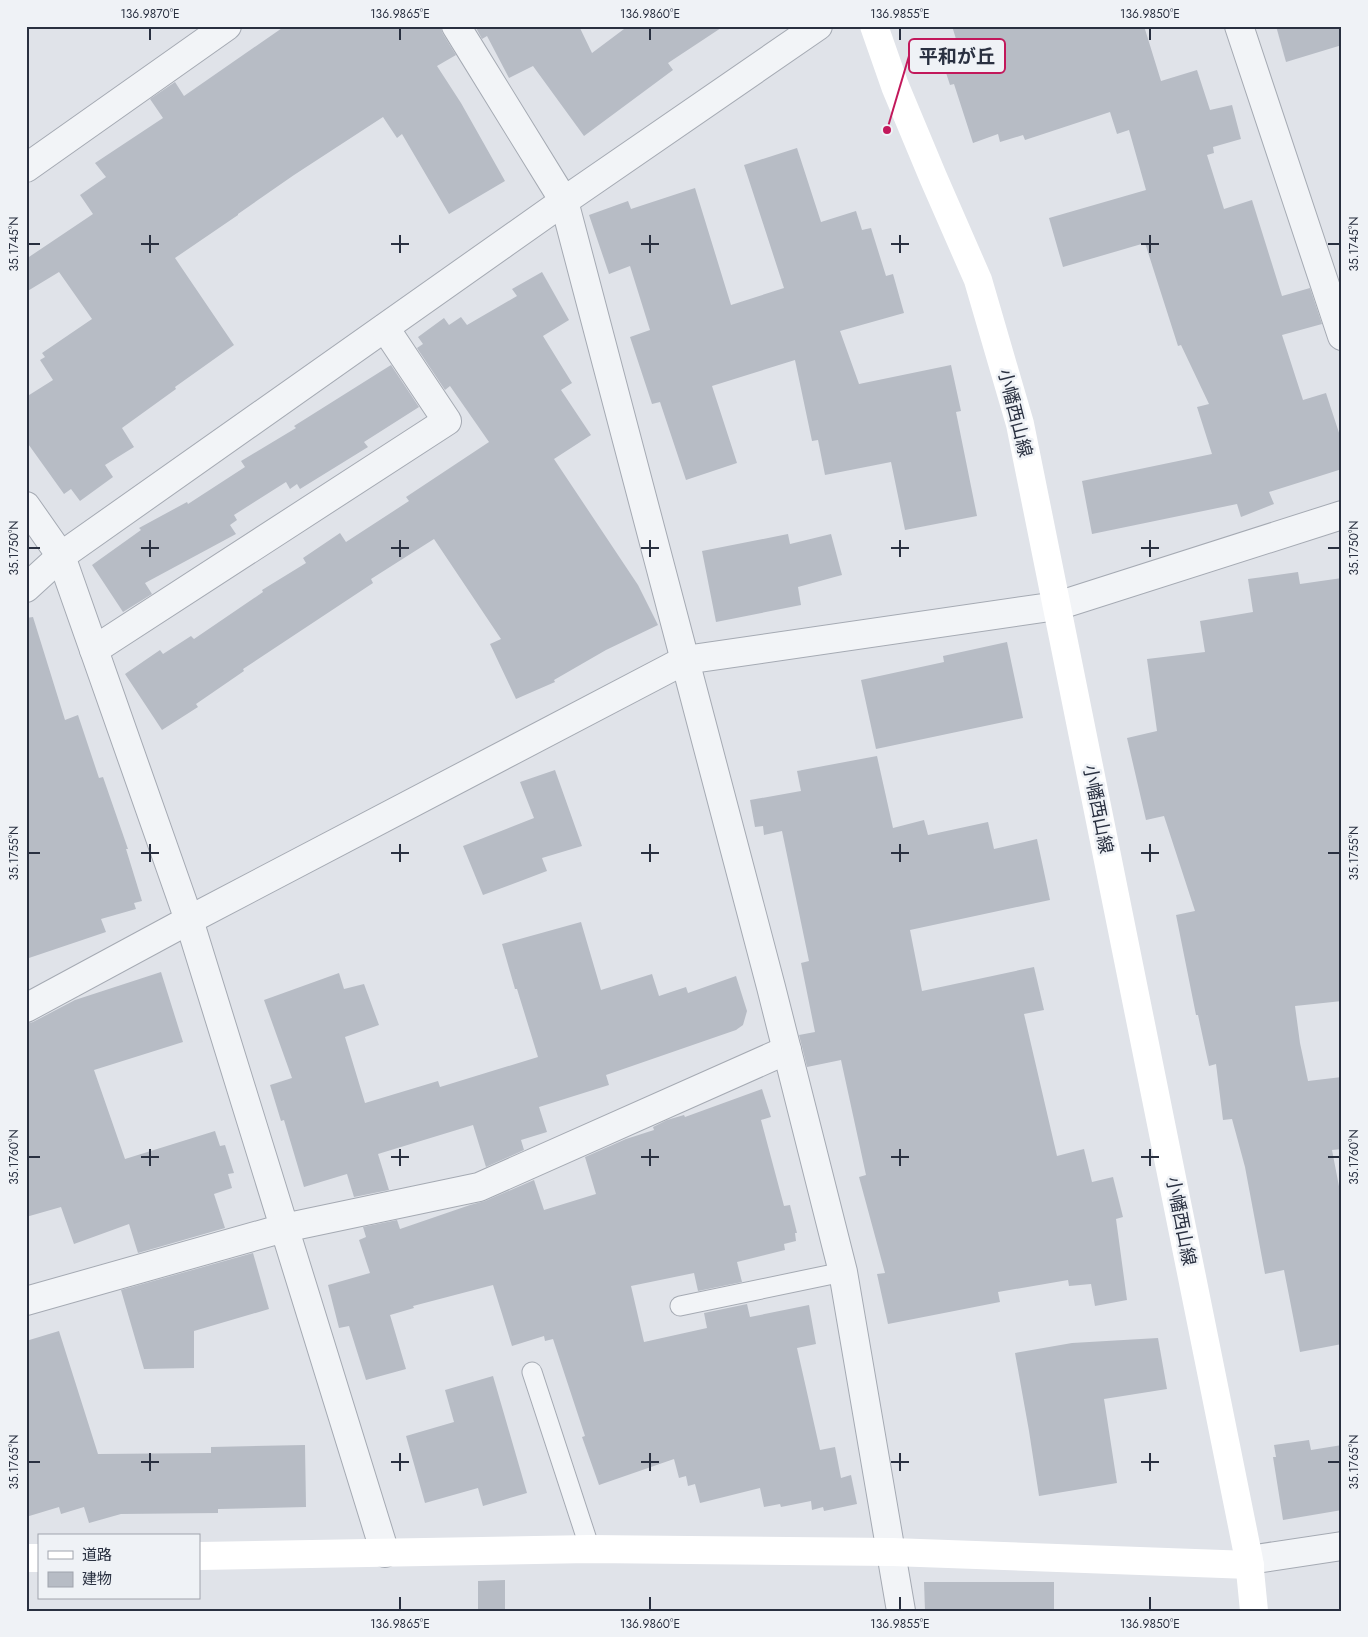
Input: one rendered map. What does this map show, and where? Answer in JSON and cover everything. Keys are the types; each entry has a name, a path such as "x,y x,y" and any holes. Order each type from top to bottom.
{"street":[{"path":"26,168 227,26"},
{"path":"456,26 564,201 787,1050 843,1272 901,1611"},
{"path":"26,588 62,556 564,201 818,26"},
{"name":"小幡西山線","path":"874,26 895,86 978,280 1020,424 1250,1562 1254,1611"},
{"path":"1239,26 1342,336"},
{"path":"94,650 448,420 385,328"},
{"path":"26,506 62,556 190,920 386,1553"},
{"path":"26,1008 685,660 1057,606 1342,515"},
{"path":"26,1301 284,1228 479,1186 787,1050"},
{"path":"200,1556 590,1549 892,1552 1250,1562 1342,1546"}],"lane":[{"path":"680,1306 843,1272"},
{"path":"532,1372 590,1549"}],"building":[{"path":"285,26 440,26 456,55 437,66 461,103 505,181 449,214 402,134 397,138 383,117 294,175 175,258 234,345 122,428 134,447 105,465 113,477 80,501 71,489 64,494 26,441 26,397 53,380 40,360 45,357 42,353 92,319 59,272 26,292 26,259 93,214 80,195 106,177 95,163 163,118 150,99 175,82 184,96"},
{"path":"475,26 579,26 592,53 628,26 724,26 668,63 673,70 584,136 533,66 509,78 487,36 482,39"},
{"path":"952,26 1144,26 1161,81 1197,70 1210,110 1232,105 1241,139 1213,147 1214,153 1207,155 1224,209 1252,200 1282,296 1310,288 1322,324 1282,335 1303,400 1326,393 1342,442 1342,469 1269,492 1274,504 1241,517 1237,504 1092,534 1082,481 1212,454 1197,407 1209,404 1181,345 1178,346 1145,243 1063,267 1049,218 1146,190 1129,130 1117,134 1110,112 1025,140 1023,135 1000,142 998,134 973,143 954,84 950,85 937,45 956,39"},
{"path":"1276,26 1342,26 1342,45 1286,62"},
{"path":"797,148 821,222 856,211 862,230 871,228 886,276 893,274 904,313 840,331 859,384 951,365 961,411 956,412 977,516 905,530 891,462 825,475 818,440 812,441 795,360 712,386 737,463 686,480 660,402 652,404 630,337 650,330 630,266 609,274 589,215 628,201 631,209 695,188 731,305 784,288 744,165"},
{"path":"542,272 569,320 543,336 572,383 561,390 591,435 554,459 638,585 658,625 606,650 554,680 555,682 516,699 490,644 501,639 434,539 371,579 373,583 243,669 244,671 196,704 198,707 162,730 125,674 160,650 163,654 191,636 194,639 263,592 262,590 306,563 303,558 340,533 346,542 409,501 406,497 489,442 450,386 445,390 417,348 423,344 418,337 444,318 449,325 461,317 467,325 517,296 512,289"},
{"path":"391,365 419,407 364,442 368,447 300,489 297,484 290,489 286,482 234,515 237,520 230,525 236,534 145,583 152,594 123,612 92,565 141,530 139,528 187,502 188,504 245,467 241,461 296,428 294,426"},
{"path":"788,534 790,544 831,534 842,575 798,587 801,605 716,622 702,551"},
{"path":"1298,572 1300,584 1342,578 1342,1001 1295,1006 1308,1081 1342,1077 1342,1149 1332,1150 1342,1202 1342,1344 1300,1352 1284,1270 1265,1274 1245,1167 1232,1119 1223,1120 1216,1064 1209,1066 1198,1015 1196,1015 1176,915 1195,911 1164,816 1146,820 1127,738 1157,731 1147,659 1205,652 1200,621 1253,612 1248,579"},
{"path":"33,617 65,720 78,715 99,778 103,777 128,849 126,849 142,901 134,903 136,909 101,919 106,932 26,959 26,618"},
{"path":"1007,642 1023,718 876,749 861,680 944,662 943,656"},
{"path":"877,756 893,828 924,820 928,835 988,822 994,849 1037,839 1050,900 910,930 922,991 1034,967 1044,1010 1024,1014 1057,1156 1084,1149 1092,1182 1113,1177 1123,1217 1116,1219 1127,1300 1095,1306 1091,1284 1069,1286 1068,1280 998,1292 1000,1302 888,1324 877,1274 885,1273 859,1177 866,1175 841,1060 807,1067 799,1035 815,1032 801,963 809,961 782,831 764,835 763,826 755,827 750,800 801,791 797,771"},
{"path":"555,770 582,846 542,858 547,871 483,895 463,846 534,818 520,782"},
{"path":"581,922 601,990 652,974 659,996 686,987 688,993 736,976 747,1011 743,1025 736,1030 606,1075 609,1085 539,1107 547,1132 521,1140 524,1150 486,1167 473,1125 378,1154 389,1190 354,1197 347,1174 304,1187 284,1120 281,1121 270,1085 292,1078 264,1000 339,973 344,989 364,984 379,1025 345,1037 365,1103 438,1081 440,1087 538,1057 502,944"},
{"path":"161,972 183,1042 94,1070 125,1159 215,1131 220,1146 225,1145 234,1173 228,1174 232,1188 214,1194 225,1228 138,1253 129,1224 74,1244 61,1207 26,1217 26,1024 75,1000"},
{"path":"762,1089 771,1117 761,1120 784,1206 790,1205 797,1233 795,1233 796,1241 784,1244 785,1250 737,1262 742,1282 698,1291 694,1273 631,1286 644,1342 707,1328 704,1313 747,1304 750,1317 809,1305 816,1344 797,1348 820,1450 835,1447 841,1478 851,1475 857,1504 824,1511 823,1507 812,1510 811,1501 781,1507 780,1504 764,1507 760,1488 700,1503 695,1484 688,1486 686,1476 679,1478 674,1459 599,1485 582,1437 585,1436 553,1339 545,1341 544,1336 512,1346 493,1285 413,1306 414,1308 390,1315 406,1369 366,1380 349,1326 339,1328 328,1285 370,1273 359,1240 366,1237 363,1227 397,1220 400,1229 485,1201 534,1180 544,1210 596,1194 585,1157 626,1139 654,1130 653,1127 667,1120 684,1115 685,1117"},
{"path":"253,1253 269,1309 194,1331 194,1368 144,1369 121,1290"},
{"path":"59,1331 98,1454 211,1453 211,1447 305,1445 306,1507 218,1509 218,1513 121,1514 89,1523 84,1507 61,1514 59,1507 26,1517 26,1341"},
{"path":"1158,1338 1167,1389 1104,1399 1117,1483 1039,1496 1015,1353 1072,1343"},
{"path":"493,1376 527,1493 483,1506 478,1488 425,1503 406,1436 454,1422 445,1390"},
{"path":"1309,1440 1311,1450 1342,1445 1342,1510 1283,1520 1273,1457 1276,1457 1274,1445"},
{"path":"505,1580 505,1611 478,1611 478,1581"},
{"path":"924,1582 1054,1582 1054,1611 925,1611"}],"place":[{"name":"平和が丘","path":"887,130"}]}
